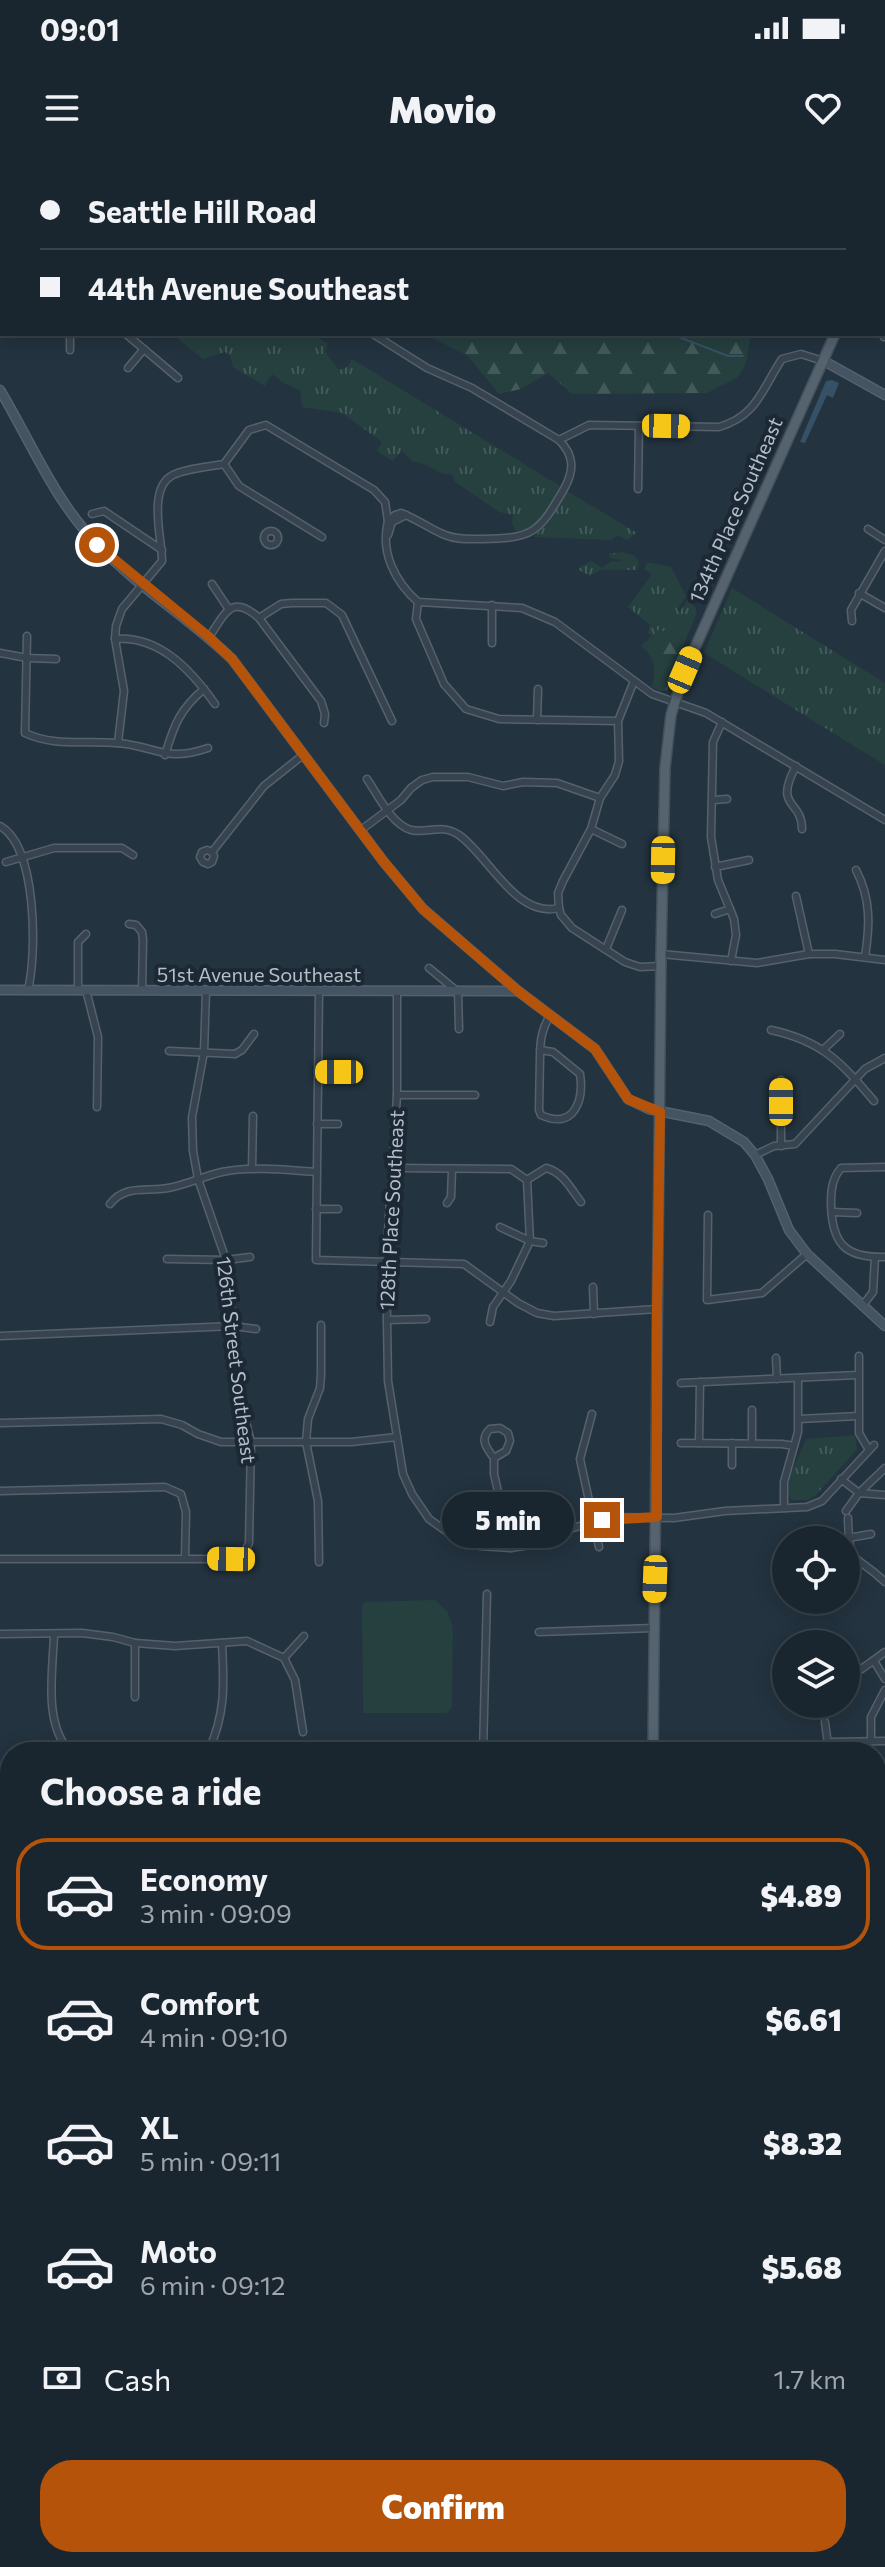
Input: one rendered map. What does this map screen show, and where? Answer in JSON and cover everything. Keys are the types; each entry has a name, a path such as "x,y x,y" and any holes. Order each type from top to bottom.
{"main road":[{"name":"134th Place Southeast","path":"653,1742 665,768 674,703 709,612 834,336"},
{"path":"824,361 885,395"},
{"path":"0,390 30,440 58,497 97,545 232,659 423,909 518,991 595,1049 628,1099 660,1112 719,1125 744,1142 755,1155 789,1230 807,1254 885,1326"},
{"name":"51st Avenue Southeast","path":"0,990 518,991"}],"street":[{"path":"70,336 70,350"},
{"path":"128,336 178,378"},
{"path":"376,336 427,368 472,388 559,440 567,448 573,470 557,502 540,525 526,536 459,539 406,515 397,513 388,521"},
{"path":"128,368 144,349"},
{"path":"559,440 589,425 719,427 749,413 782,359 801,354 824,361"},
{"path":"118,743 124,691 115,639 116,626 122,609 162,561 157,502 165,481 173,475 224,464 249,430 266,425 380,495 386,508 393,572 404,590 418,602 522,608 555,622 652,694 706,713 885,820"},
{"path":"638,489 639,426"},
{"path":"224,464 239,486 322,537"},
{"path":"92,514 104,511 162,550"},
{"path":"275,533 285,515"},
{"path":"387,538 392,522 406,515"},
{"path":"868,529 885,540"},
{"path":"852,621 851,610 859,593 885,551"},
{"path":"212,584 228,608"},
{"path":"859,593 885,608"},
{"path":"418,602 416,619 444,684 466,709 499,719 618,721"},
{"path":"259,618 281,604 292,603 326,603 342,615 392,721"},
{"path":"492,605 492,643"},
{"path":"209,637 228,608 248,608 259,618 321,701 324,723"},
{"path":"27,636 25,733 40,740 73,744 118,743 165,755 188,755 208,748"},
{"path":"115,639 131,638 152,644 193,674 215,704"},
{"path":"0,653 56,659"},
{"path":"634,681 618,721 619,761 615,775 600,798 591,829 563,881 558,893 559,908 572,928 625,962 640,967 662,966"},
{"path":"165,755 172,729 185,705 204,689"},
{"path":"537,720 538,689"},
{"path":"722,722 713,742 711,837 715,867 736,935 731,961"},
{"path":"212,852 264,786 303,755"},
{"path":"796,766 786,785 786,792 791,806 802,820 802,829"},
{"path":"361,830 388,811 422,780 444,776 468,777 503,786 523,782 557,783 600,798"},
{"path":"367,779 388,811 412,830 437,828 458,834 497,876 527,902 539,910 559,908"},
{"path":"713,800 727,799"},
{"path":"0,826 16,842 30,883 28,990"},
{"path":"591,829 622,844"},
{"path":"6,862 54,848 122,848 133,855"},
{"path":"715,867 749,860"},
{"path":"856,870 869,905 865,957"},
{"path":"796,896 809,954"},
{"path":"715,914 730,909"},
{"path":"606,949 622,910"},
{"path":"129,924 136,925 142,932 142,990"},
{"path":"86,934 78,942 82,990 98,1037 97,1107"},
{"path":"661,954 757,963 809,954 885,960"},
{"path":"429,968 458,992 459,1029"},
{"name":"126th Street Southeast","path":"185,1558 231,1559 245,1551 249,1543 251,1442 234,1374 226,1260 198,1179 193,1151 192,1117 204,1052 206,991"},
{"path":"319,991 316,1260 464,1264 518,1303 537,1313 554,1316 657,1309"},
{"name":"128th Place Southeast","path":"397,992 397,1095 387,1211 388,1381 403,1474 429,1519 457,1539 480,1546 511,1548 554,1539 610,1517 657,1517 815,1506 871,1447 859,1433 858,1416"},
{"path":"540,1050 553,1052 577,1070 581,1078 575,1113 553,1119 541,1115 539,1110 540,1036 550,1015"},
{"path":"771,1030 797,1036 824,1049 874,1101"},
{"path":"169,1051 235,1054 254,1034"},
{"path":"824,1049 840,1034"},
{"path":"755,1155 774,1146 795,1144 865,1069 885,1058"},
{"path":"318,1072 339,1072"},
{"path":"781,1080 781,1146"},
{"path":"397,1095 475,1095"},
{"path":"252,1169 253,1116"},
{"path":"317,1124 338,1124"},
{"path":"885,1167 841,1168 833,1177 832,1212 832,1227 845,1248 857,1255 885,1257"},
{"path":"393,1168 511,1169 527,1180"},
{"path":"527,1180 546,1168 552,1169 559,1173 581,1202"},
{"path":"110,1204 119,1194 135,1189 168,1188 224,1172 252,1169 316,1172"},
{"path":"447,1203 451,1197 452,1170"},
{"path":"490,1322 493,1307 530,1241 527,1180"},
{"path":"316,1209 338,1209"},
{"path":"832,1212 857,1213"},
{"path":"708,1215 707,1300 762,1293 807,1254"},
{"path":"500,1227 530,1241 543,1243"},
{"path":"167,1259 226,1260 250,1257"},
{"path":"863,1305 873,1292 875,1257"},
{"path":"593,1287 594,1314"},
{"path":"387,1320 426,1319"},
{"path":"319,1562 318,1501 306,1442 308,1419 320,1388 321,1325"},
{"path":"0,1336 233,1326 256,1329"},
{"path":"799,1419 858,1416 859,1356"},
{"path":"776,1358 777,1379"},
{"path":"681,1383 858,1375"},
{"path":"784,1508 784,1482 799,1419 798,1378"},
{"path":"699,1443 700,1382"},
{"path":"752,1410 752,1443"},
{"path":"592,1414 580,1459 599,1547"},
{"path":"0,1423 161,1419 182,1425 209,1439 251,1442 351,1442 397,1437"},
{"path":"494,1458 506,1451 510,1441 508,1433 500,1428 490,1429 484,1436 484,1444 494,1458 494,1474 511,1548"},
{"path":"681,1443 794,1446"},
{"path":"732,1443 732,1465"},
{"path":"847,1526 847,1515 859,1493 885,1468"},
{"path":"841,1479 859,1493 885,1495"},
{"path":"0,1491 165,1487 181,1494 184,1502 185,1558 0,1559"},
{"path":"860,1536 871,1534"},
{"path":"860,1562 885,1582"},
{"path":"483,1742 487,1594"},
{"path":"539,1632 654,1628"},
{"path":"0,1634 89,1634 135,1643 175,1646 247,1641 284,1658 295,1680 303,1732"},
{"path":"54,1634 53,1711 56,1731 62,1742"},
{"path":"284,1658 304,1636"},
{"path":"135,1643 135,1697"},
{"path":"212,1742 221,1720 224,1700 222,1643"},
{"path":"860,1670 885,1652"},
{"path":"874,1661 885,1679"},
{"path":"871,1741 871,1717 885,1690"},
{"path":"825,1722 826,1737 830,1742 885,1741"}],"green space":[{"path":"174,336 316,336 328,344 325,352 339,370 347,367 352,359 560,486 537,522 516,531 512,524 513,515 499,512 454,481 452,474 413,462 402,451 392,461 377,451 382,442 342,413 302,407 300,390 272,374 265,386 233,367 230,356 225,352 203,359"},
{"path":"429,336 758,336 750,339 746,363 737,378 707,393 572,394 548,373 521,389 499,394 468,356"},
{"path":"567,491 637,533 627,540 618,535 611,540 534,537"},
{"path":"622,552 634,555 639,562 637,570 601,570 590,576 579,570 591,561 602,568 612,561 620,562 608,554"},
{"path":"647,562 671,567 686,596 677,610 680,611 688,600 696,608 685,641 660,630 654,637 648,633 650,625 628,607 652,574 644,570"},
{"path":"732,588 885,683 885,765 704,653"},
{"path":"659,629 685,641 667,690 662,691 651,687 654,665 641,646"},
{"path":"855,1435 857,1449 816,1495 808,1500 791,1500 790,1477 806,1439"},
{"path":"435,1600 447,1611 453,1627 452,1707 447,1713 363,1713 362,1606 365,1602"}],"water":[{"path":"826,381 839,383 833,398 827,395 805,443 800,442"}],"waterway":[{"path":"676,336 728,356 743,356"}],"route":[{"path":"97,545 232,659 383,861 423,909 518,991 595,1049 628,1099 660,1112 657,1517 610,1517 602,1520"}]}
